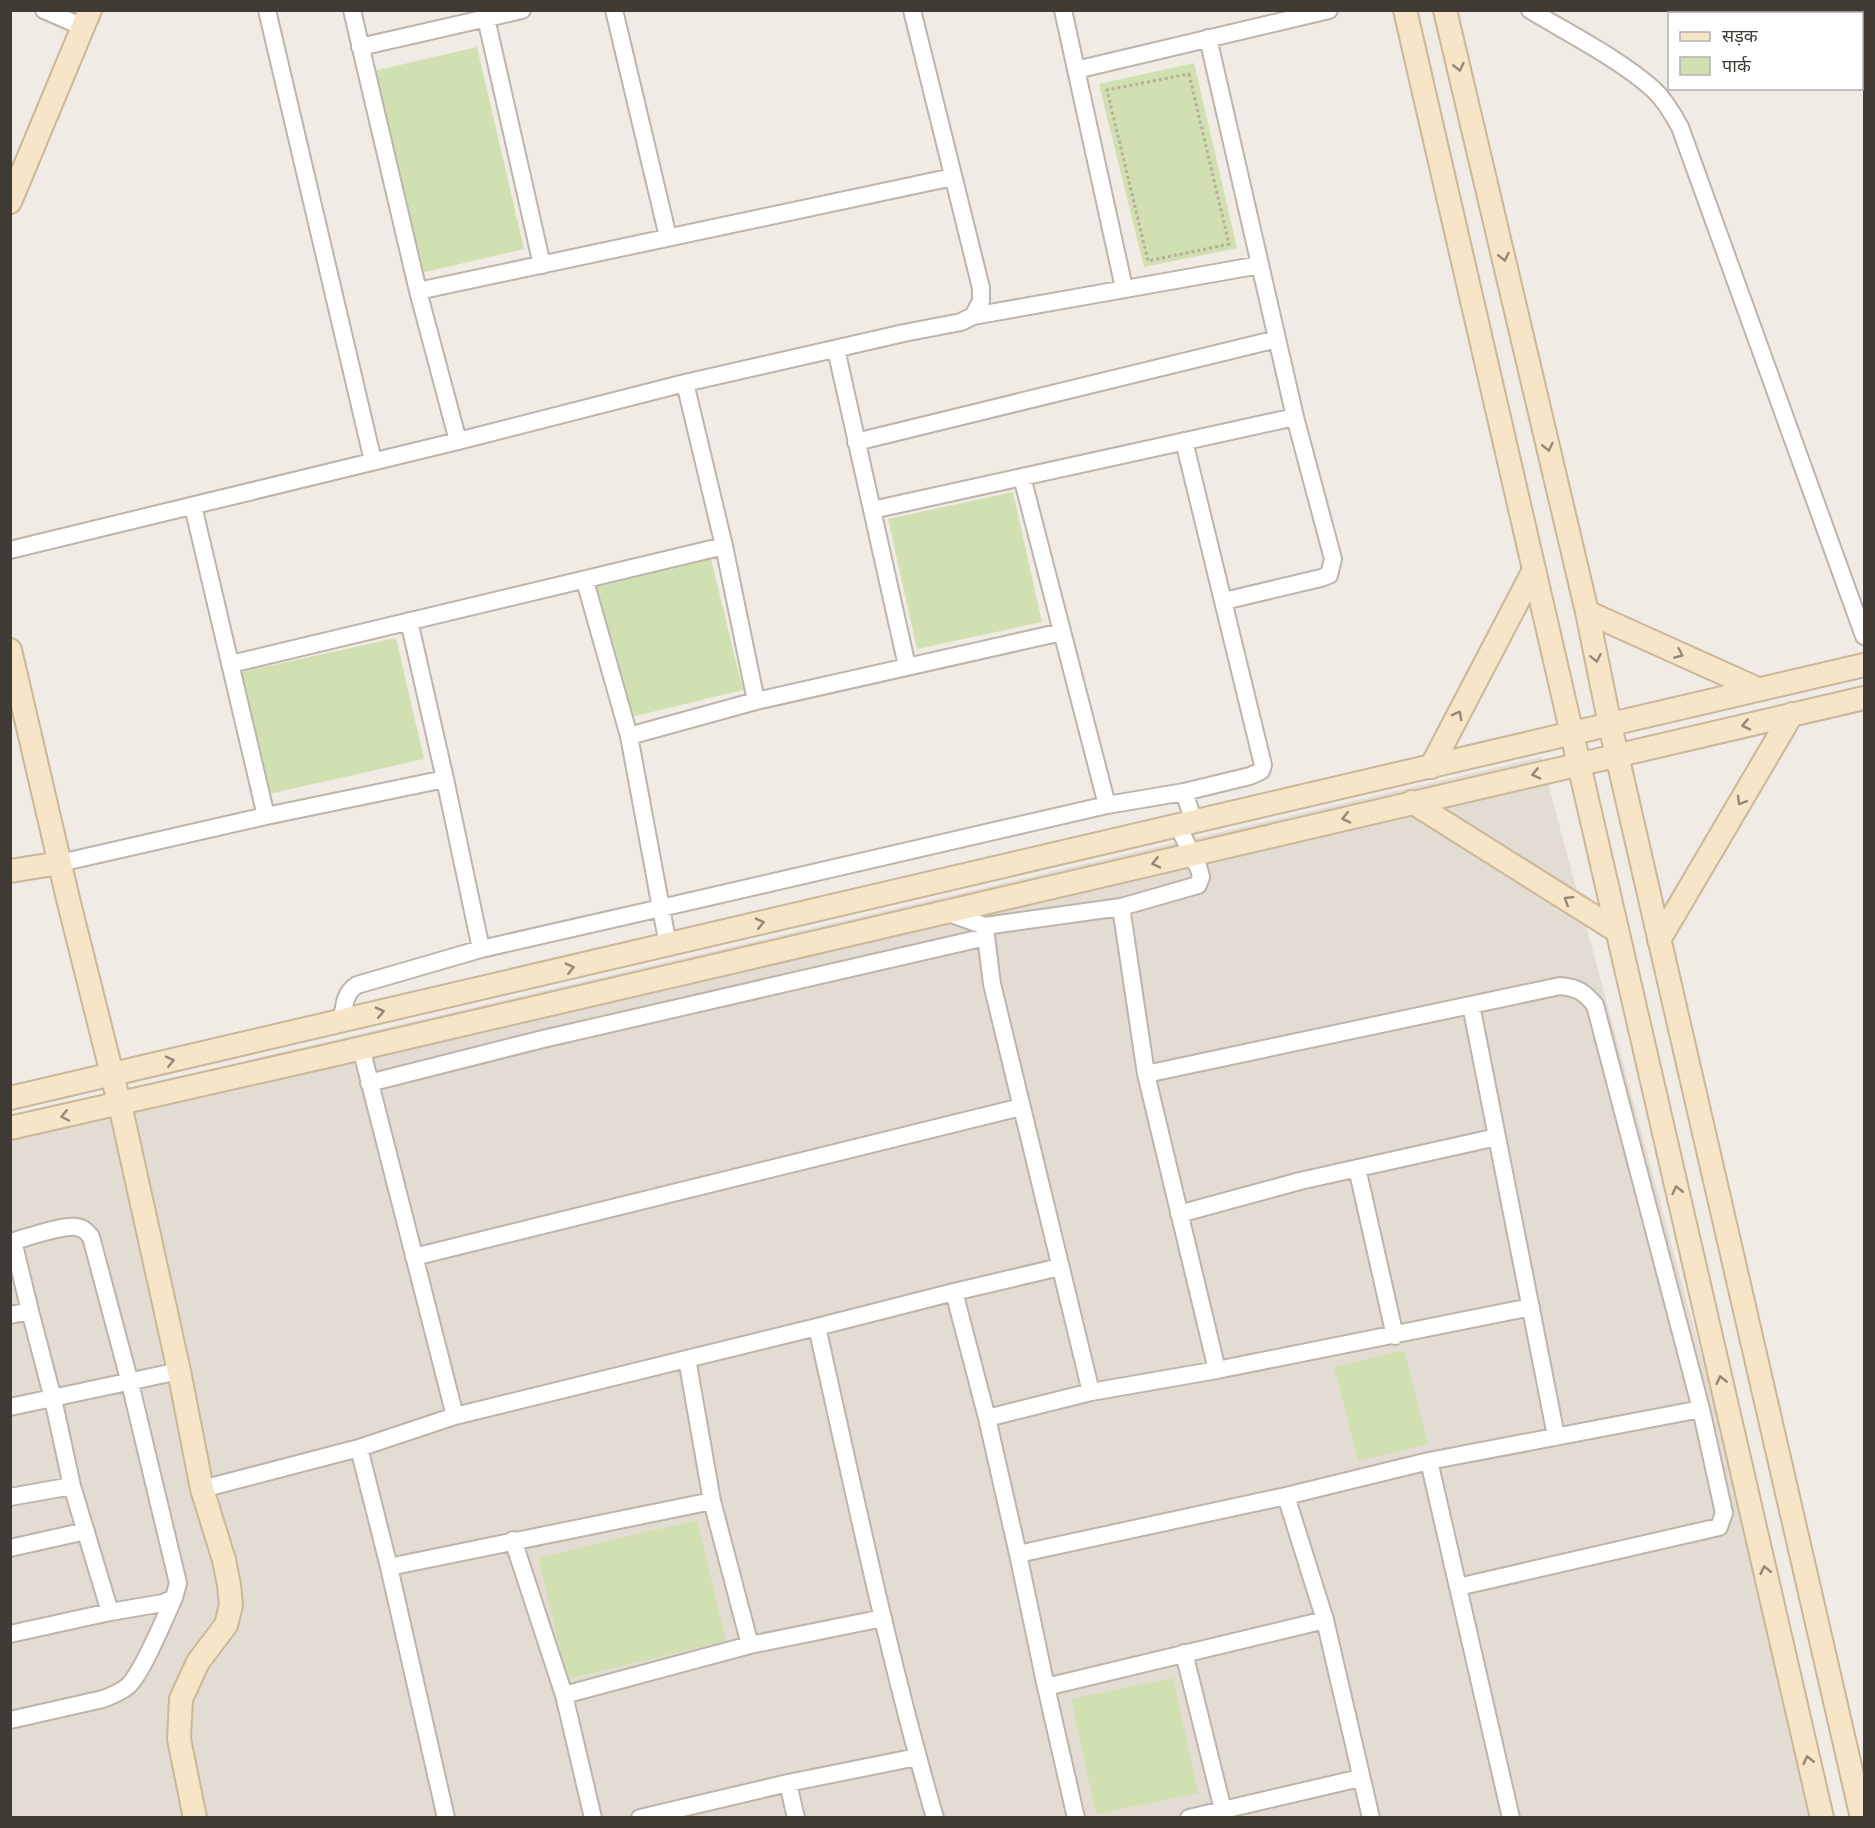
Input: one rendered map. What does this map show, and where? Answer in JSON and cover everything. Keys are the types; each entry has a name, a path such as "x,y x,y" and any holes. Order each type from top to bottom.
{"main road":[{"path":"1405,10 1822,1818"},
{"path":"1445,10 1587,612 1659,940 1862,1818"},
{"path":"10,201 87,19"},
{"path":"1431,767 1534,570"},
{"path":"1587,612 1758,689"},
{"path":"10,650 120,1104 179,1371 202,1489 224,1560 231,1605 226,1625 198,1662 181,1699 179,1739 195,1818"},
{"path":"10,1098 1864,665"},
{"path":"10,1128 1864,698"},
{"path":"1659,940 1792,714"},
{"path":"1412,802 1617,931"},
{"path":"10,871 60,863"}],"street":[{"path":"44,10 87,19"},
{"path":"267,10 373,461"},
{"path":"352,10 418,291 458,441"},
{"path":"360,47 522,10"},
{"path":"614,10 668,237"},
{"path":"912,10 981,288 981,301 973,316"},
{"path":"1063,10 1124,288"},
{"path":"1076,70 1329,10"},
{"path":"1530,10 1619,64 1653,89 1669,107 1684,138 1864,636"},
{"path":"486,18 542,265"},
{"path":"1208,38 1295,417 1333,559 1329,575 1224,601"},
{"path":"418,291 953,177"},
{"path":"10,550 685,383 961,322 973,316 1260,265"},
{"path":"856,442 1277,339"},
{"path":"836,349 907,666"},
{"path":"685,383 724,546 756,700"},
{"path":"872,510 1295,417"},
{"path":"342,1021 346,995 351,988 482,949 1107,805 1184,792 1250,776 1261,771 1263,765 1184,441"},
{"path":"1022,477 1107,805"},
{"path":"193,506 266,816"},
{"path":"231,664 724,546"},
{"path":"585,580 629,736 668,945"},
{"path":"409,621 482,949"},
{"path":"629,736 756,700 1062,632"},
{"path":"60,863 266,816 445,779"},
{"path":"369,1083 986,931 1121,907 1198,885 1201,877 1186,824 1184,792"},
{"path":"1121,907 1146,1074 1217,1370"},
{"path":"946,912 986,931"},
{"path":"986,931 992,984 1091,1392"},
{"path":"1146,1074 1560,986 1576,988 1595,1005 1701,1409 1724,1513 1719,1527 1458,1587"},
{"path":"1471,1005 1556,1436"},
{"path":"361,1048 455,1416"},
{"path":"414,1257 1021,1107"},
{"path":"1179,1215 1300,1181 1497,1137"},
{"path":"1357,1168 1395,1336"},
{"path":"10,1720 103,1699 129,1685 138,1674 174,1598 178,1583 98,1258 91,1237 86,1230 67,1227 12,1241 53,1399 72,1486 110,1612"},
{"path":"202,1489 359,1448 455,1416 1060,1266"},
{"path":"954,1292 987,1418 1076,1818"},
{"path":"987,1418 1091,1392 1395,1336 1531,1307"},
{"path":"10,1315 30,1311"},
{"path":"816,1327 883,1618 917,1757 935,1818"},
{"path":"687,1359 712,1500 750,1645"},
{"path":"10,1407 179,1371"},
{"path":"1018,1554 1286,1496 1429,1461 1701,1409"},
{"path":"359,1448 389,1567 446,1818"},
{"path":"1429,1461 1511,1818"},
{"path":"10,1497 72,1486"},
{"path":"1286,1496 1325,1620 1371,1818"},
{"path":"389,1567 712,1500"},
{"path":"10,1548 86,1531"},
{"path":"513,1540 564,1695 593,1818"},
{"path":"10,1634 110,1612 163,1604 174,1598"},
{"path":"564,1695 750,1645 883,1618"},
{"path":"1046,1687 1325,1620"},
{"path":"1184,1653 1223,1810"},
{"path":"640,1818 788,1783 917,1757"},
{"path":"1190,1818 1360,1778"},
{"path":"788,1783 796,1818"}],"path":[{"path":"1189,74 1229,244 1148,261 1107,90 1189,74"}],"shaded area":[{"path":"1541,757 1715,1407 1809,1817 11,1817 10,1116"}],"green space":[{"path":"477,47 524,249 421,273 374,71"},
{"path":"1194,63 1237,248 1144,267 1099,84"},
{"path":"1013,492 1042,622 917,649 888,519"},
{"path":"711,559 743,690 627,718 595,587"},
{"path":"396,638 424,759 269,794 241,672"},
{"path":"1404,1350 1428,1444 1358,1461 1334,1367"},
{"path":"697,1520 726,1641 567,1679 538,1558"},
{"path":"1173,1678 1198,1793 1096,1814 1071,1699"}]}
